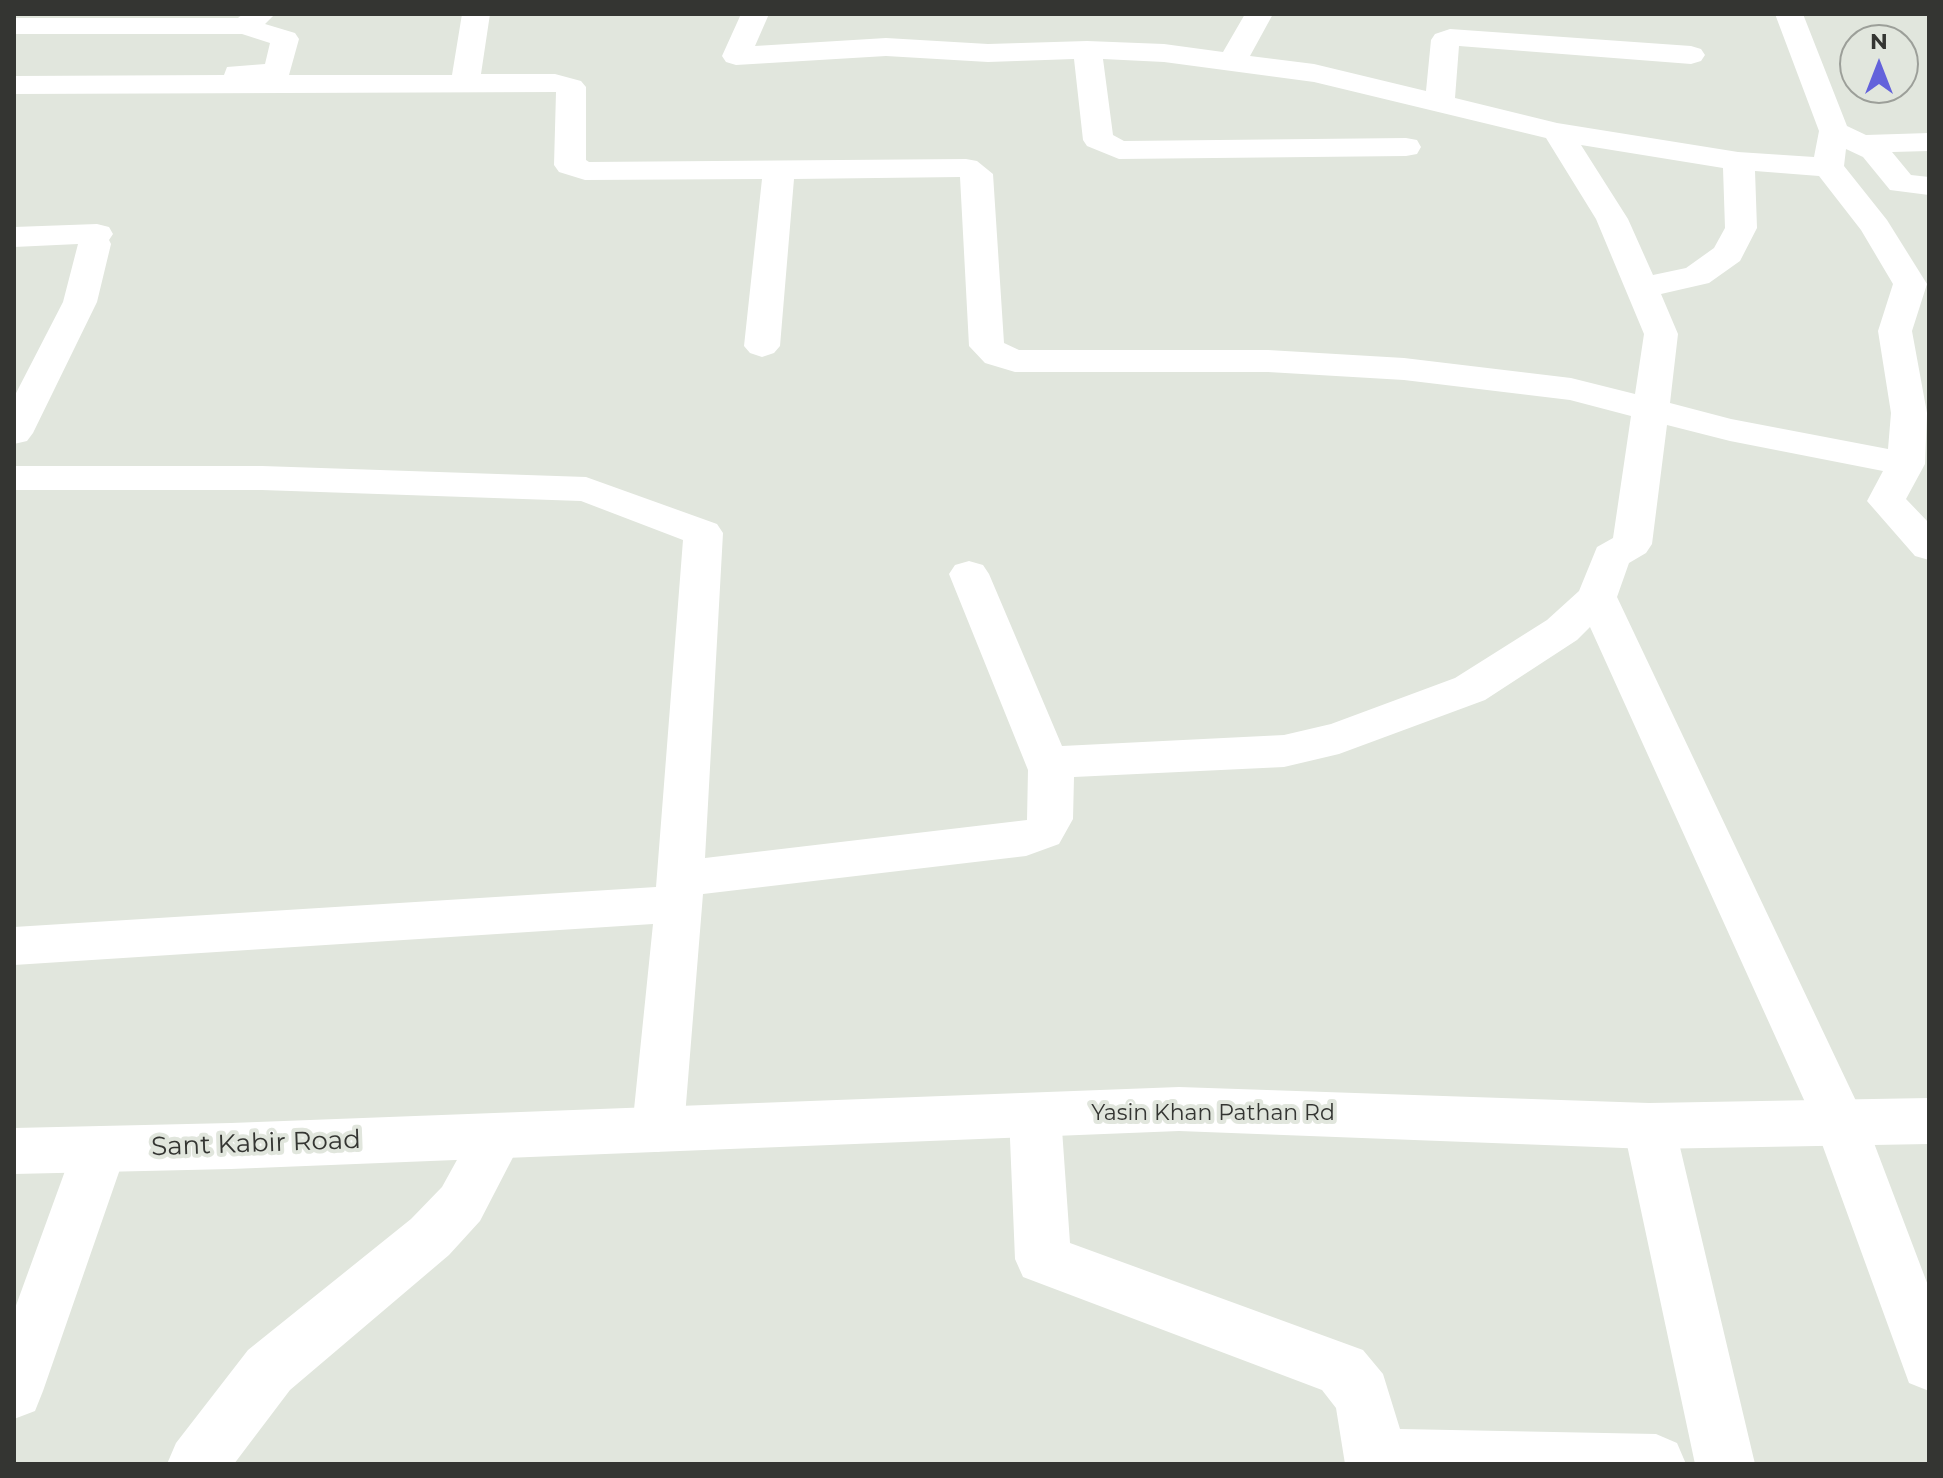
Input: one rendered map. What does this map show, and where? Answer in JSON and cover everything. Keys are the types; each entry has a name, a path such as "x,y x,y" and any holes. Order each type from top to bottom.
{"street":[{"path":"465,84 476,14"},
{"path":"755,14 736,56 886,47 988,53 1087,50 1164,53 1314,73 1557,132 1738,161 1828,167"},
{"path":"1232,62 1259,14"},
{"path":"1789,14 1834,131 1828,167 1875,227 1910,284 1895,331 1909,413 1906,464 1886,501 1929,547"},
{"path":"14,26 253,20 285,39 277,72 14,76"},
{"path":"1440,104 1445,40 1450,37 1691,55"},
{"path":"1087,50 1098,140 1119,150 1406,147"},
{"path":"14,85 555,83 571,87 570,165 585,171 966,168 977,174 987,346 998,355 1015,361 1268,361 1404,369 1571,389 1730,430 1906,464"},
{"path":"1834,131 1874,150 1897,180 1908,185 1929,186"},
{"path":"1050,770 1066,761 1084,758 1284,751 1339,738 1470,689 1562,630 1597,597 1611,556 1632,544 1648,409 1661,334 1612,219 1557,132"},
{"path":"1865,144 1929,142"},
{"path":"1641,288 1697,276 1728,254 1741,228 1738,161"},
{"path":"762,346 779,170"},
{"path":"14,237 96,239 80,302 14,433"},
{"path":"14,478 262,478 586,489 703,533 679,892 658,1129"},
{"path":"14,946 679,892 1026,839 1043,832 1050,819 1050,770 969,574"},
{"path":"1597,597 1840,1122 1929,1364"},
{"name":"Yasin Khan Pathan Rd","path":"498,1136 1179,1109 1649,1126 1929,1121"},
{"path":"1035,1115 1043,1259 1342,1370 1362,1394 1375,1461 1656,1464"},
{"path":"1649,1126 1725,1464"},
{"path":"197,1464 269,1370 430,1237 461,1204 498,1136"},
{"name":"Sant Kabir Road","path":"14,1151 498,1136"},
{"path":"14,1391 100,1149"}]}
